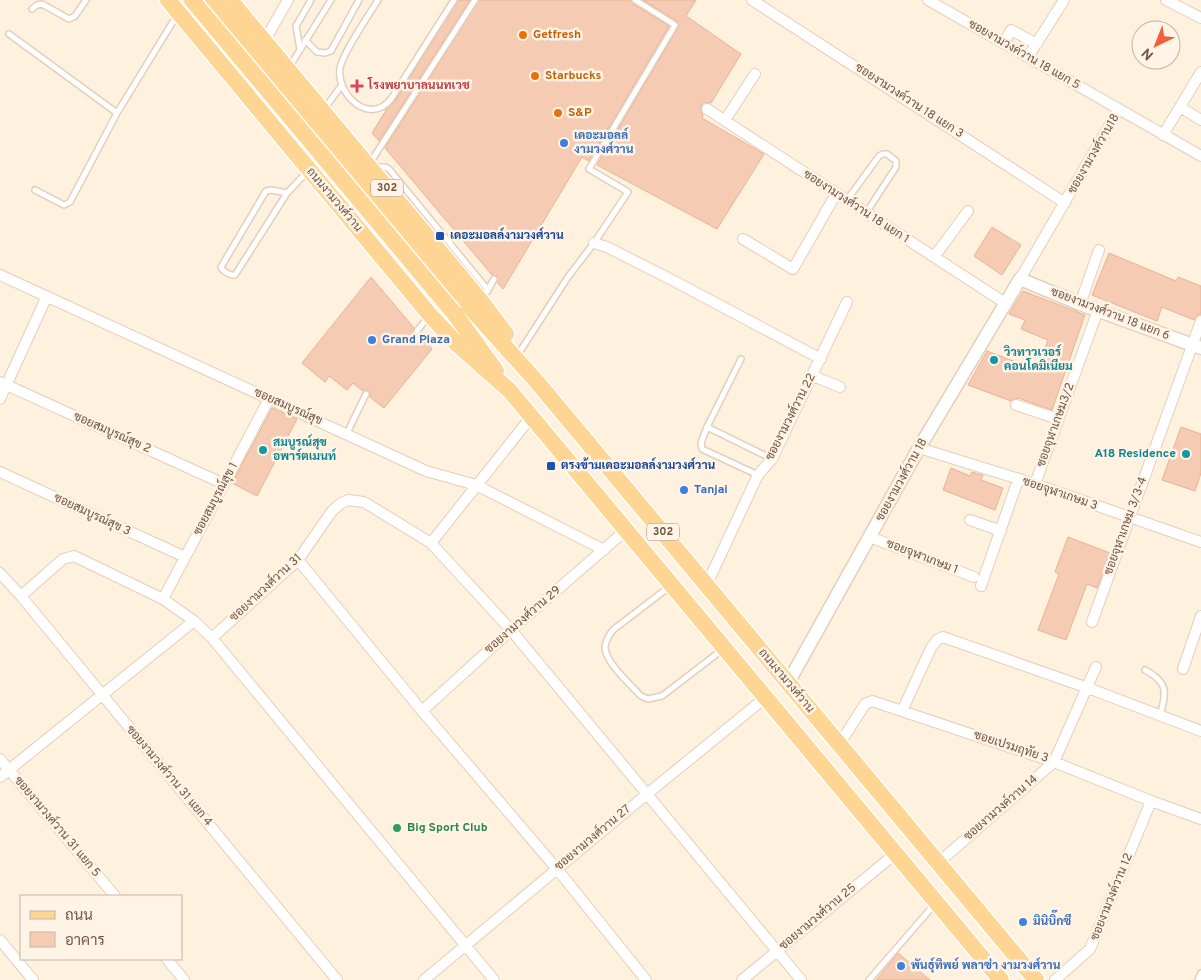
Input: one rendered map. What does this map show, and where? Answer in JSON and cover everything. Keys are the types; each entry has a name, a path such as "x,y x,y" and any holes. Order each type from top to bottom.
{"main road":[{"path":"178,12 187,10 192,0"},
{"name":"ถนนงามวงศ์วาน","path":"192,0 519,353 537,382"},
{"name":"ถนนงามวงศ์วาน","path":"213,0 472,301 510,391"},
{"name":"ถนนงามวงศ์วาน","path":"230,0 324,111 537,382 1036,980"},
{"name":"ถนนงามวงศ์วาน","path":"178,12 430,315 457,344 510,391 1001,980"}],"street":[{"path":"265,40 288,0"},
{"name":"ซอยงามวงค์วาน 18 แยก 3","path":"752,0 1065,203"},
{"name":"ซอยงามวงค์วาน 18 แยก 5","path":"928,0 1119,110"},
{"path":"1028,57 1064,0"},
{"path":"1166,0 1201,18"},
{"path":"1004,43 1011,30 1036,44"},
{"path":"1201,72 1163,135 1201,156"},
{"path":"725,120 755,74"},
{"path":"1180,107 1201,120"},
{"name":"ซอยงามวงศ์วาน 18 แยก 1","path":"708,109 1006,303"},
{"name":"ซอยงามวงศ์วาน18","path":"1020,279 1119,110 1163,135"},
{"path":"743,239 794,269 836,194"},
{"path":"934,257 968,211"},
{"path":"594,243 607,247 821,358"},
{"path":"1080,304 1099,250"},
{"name":"ซอยสมบูรณ์สุข","path":"0,275 347,433 426,471 476,485 604,550"},
{"name":"ซอยงามวงศ์วาน 18","path":"788,683 919,448 1020,279"},
{"name":"ซอยงามวงศ์วาน 18 แยก 6","path":"1020,279 1080,304 1197,346"},
{"path":"0,399 3,383 47,296"},
{"name":"ซอยงามวงศ์วาน 22","path":"707,584 758,475 772,459 847,302"},
{"name":"ซอยจุฬาเกษม3/2","path":"1035,484 1098,310"},
{"name":"ซอยจุฬาเกษม 3/3-4","path":"1092,622 1129,518 1197,346 1201,321"},
{"path":"812,376 840,387"},
{"name":"ซอยสมบูรณ์สุข 2","path":"3,383 224,484"},
{"name":"ซอยสมบูรณ์สุข 1","path":"163,599 269,398"},
{"path":"1016,405 1058,419"},
{"path":"431,543 531,416"},
{"name":"ซอยจุฬาเกษม 3","path":"919,448 1035,484 1201,542"},
{"name":"ซอยสมบูรณ์สุข 3","path":"0,472 185,557"},
{"path":"981,586 1018,480"},
{"name":"ซอยงามวงศ์วาน 31","path":"212,638 298,560 332,511 348,500 364,502 431,543 511,630 800,980"},
{"path":"970,520 1001,531"},
{"name":"ซอยงามวงศ์วาน 29","path":"422,711 511,630 626,530"},
{"name":"ซอยจุฬาเกษม 1","path":"870,537 974,577"},
{"path":"21,596 63,559 74,556 163,599 194,621 212,638 494,980"},
{"path":"298,560 422,711 557,869 646,980"},
{"name":"ซอยงามวงศ์วาน 31 แยก 4","path":"0,573 21,596 337,980"},
{"path":"1183,669 1201,616"},
{"path":"0,778 194,621"},
{"path":"902,711 931,648 937,640 943,637 1088,688 1201,731"},
{"name":"ซอยงามวงค์วาน 14","path":"938,863 1054,762 1096,667"},
{"name":"ซอยงามวงศ์วาน 27","path":"424,980 765,698"},
{"name":"ซอยเปรมฤทัย 3","path":"839,745 865,704 872,700 1054,762 1201,819"},
{"name":"ซอยงามวงศ์วาน 31 แยก 5","path":"0,759 114,895"},
{"name":"ซอยงามวงค์วาน 12","path":"1055,980 1090,949 1151,801"},
{"name":"ซอยงามวงศ์วาน 25","path":"742,980 895,854"},
{"path":"0,940 33,980"},
{"path":"168,960 184,980"}],"lane":[{"path":"32,9 42,4 69,18 74,16 86,0"},
{"path":"300,49 296,26 311,0"},
{"path":"288,68 331,0"},
{"path":"305,40 317,52 325,53 331,51 359,0"},
{"path":"378,0 341,64 340,74 341,86 349,96 366,109 374,111 386,105 454,0"},
{"path":"369,167 475,0"},
{"path":"519,353 568,277 594,243 628,192 589,169 675,25 635,0"},
{"path":"35,190 64,205 70,202 118,113 178,12"},
{"path":"9,34 118,113"},
{"path":"324,111 341,86"},
{"path":"847,201 879,156 887,154 896,161 896,167 866,213"},
{"path":"287,193 266,191 221,267 222,270 235,275 287,193 309,170"},
{"path":"472,301 494,279"},
{"path":"417,331 430,315"},
{"path":"741,359 707,427 701,442 702,449 758,475"},
{"path":"347,433 366,394"},
{"path":"707,427 772,459"},
{"path":"672,585 613,630 605,647 607,658 641,696 648,699 662,696 723,648"},
{"path":"1145,670 1156,676 1164,689 1166,696 1160,716"},
{"path":"868,980 936,902"},
{"path":"1198,980 1201,973"}],"building":[{"path":"458,0 470,0 379,141 372,133 388,107 395,101"},
{"name":"เดอะมอลล์ งามวงศ์วาน","path":"479,0 631,0 633,4 669,26 589,161 582,157 503,289 497,282 497,276 492,275 385,148"},
{"path":"643,0 696,0 686,16 741,54 711,103 704,103 701,106 702,118 764,154 717,229 597,165 679,26 677,21"},
{"path":"992,227 1021,245 1002,275 974,256"},
{"path":"1109,253 1176,281 1178,277 1201,286 1201,314 1197,315 1194,320 1162,307 1157,321 1092,295"},
{"name":"Grand Plaza","path":"371,277 414,328 414,334 420,334 432,349 384,408 370,397 368,390 363,391 353,383 347,390 329,376 325,382 302,363"},
{"name":"วิวทาวเวอร์ คอนโดมิเนียม","path":"1023,291 1085,315 1052,410 1018,398 1011,401 968,385 987,351 1037,370 1048,340 1021,329 1025,320 1009,314"},
{"name":"สมบูรณ์สุข อพาร์ตเมนท์","path":"272,408 297,419 257,496 232,483"},
{"name":"A18 Residence","path":"1181,427 1201,434 1201,473 1195,491 1162,480"},
{"path":"951,468 970,476 972,472 983,475 981,480 1003,488 995,510 943,490"},
{"path":"1068,537 1110,553 1097,588 1087,584 1066,640 1038,630 1059,574 1055,572"},
{"name":"พันธุ์ทิพย์ พลาซ่า งามวงศ์วาน","path":"898,953 930,980 876,980"}],"place":[{"name":"Getfresh","path":"523,35"},
{"name":"Starbucks","path":"535,76"},
{"name":"โรงพยาบาลนนทเวช","path":"357,86"},
{"name":"S&P","path":"558,113"},
{"name":"เดอะมอลล์ งามวงศ์วาน","path":"564,143"},
{"name":"เดอะมอลล์งามวงศ์วาน","path":"440,236"},
{"name":"Grand Plaza","path":"372,340"},
{"name":"วิวทาวเวอร์ คอนโดมิเนียม","path":"994,360"},
{"name":"สมบูรณ์สุข อพาร์ตเมนท์","path":"263,450"},
{"name":"A18 Residence","path":"1186,454"},
{"name":"ตรงข้ามเดอะมอลล์งามวงศ์วาน","path":"551,466"},
{"name":"Tanjai","path":"684,490"},
{"name":"Big Sport Club","path":"397,828"},
{"name":"มินิบิ๊กซี","path":"1023,922"},
{"name":"พันธุ์ทิพย์ พลาซ่า งามวงศ์วาน","path":"901,966"}]}
